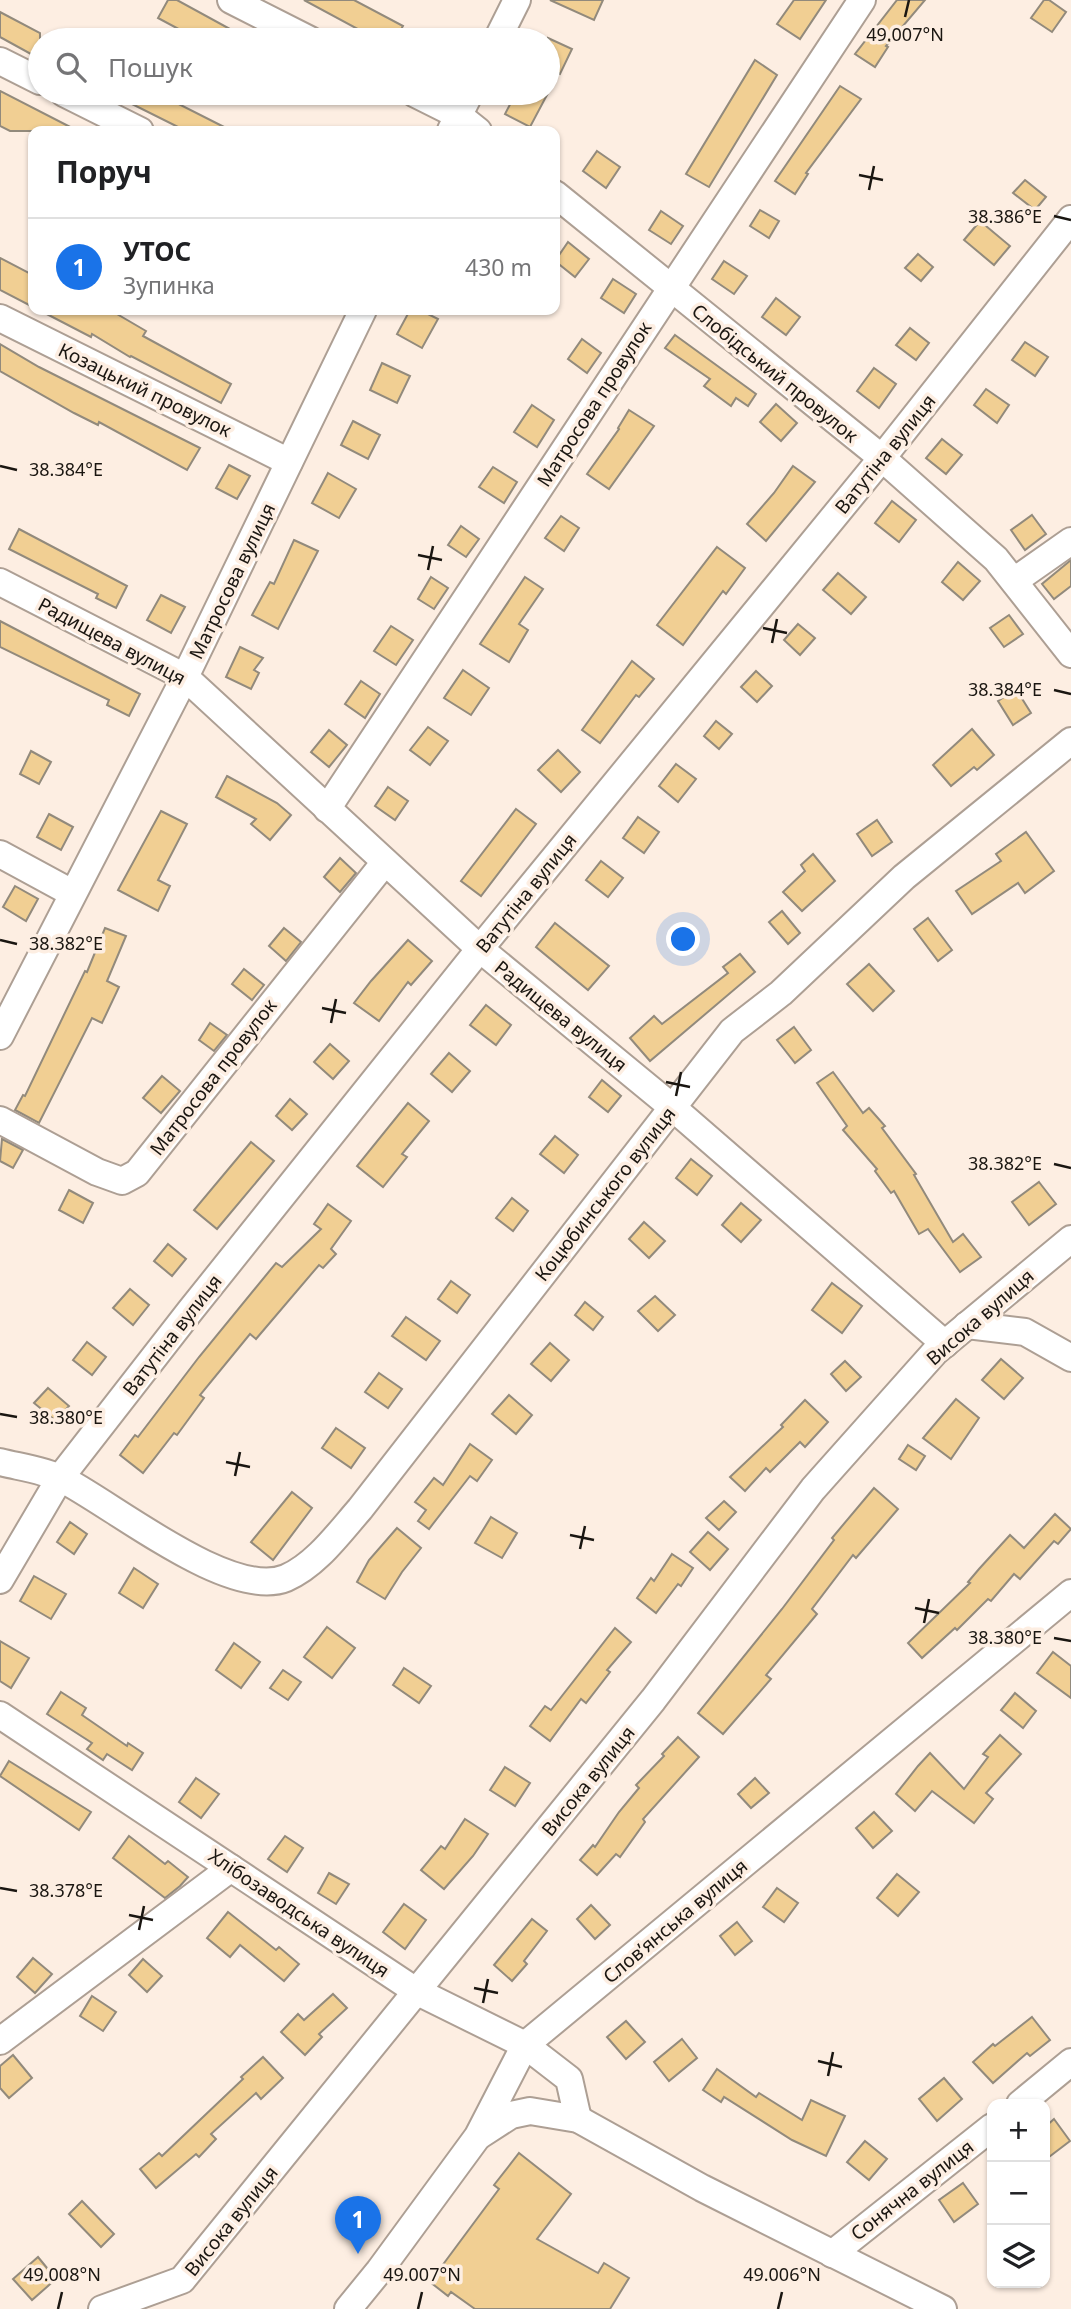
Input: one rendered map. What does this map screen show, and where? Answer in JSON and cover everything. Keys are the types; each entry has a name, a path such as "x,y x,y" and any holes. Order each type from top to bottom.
{"street":[{"path":"231,0 286,28"},
{"path":"503,28 517,0"},
{"name":"Матросова провулок","path":"327,809 862,0"},
{"path":"0,61 28,75"},
{"path":"88,105 130,126"},
{"path":"438,105 464,118"},
{"name":"Слобідський провулок","path":"560,198 882,458 996,558 1071,654"},
{"name":"Ватутіна вулиця","path":"0,1580 60,1478 190,1311 480,949 882,458 1071,219"},
{"name":"Матросова вулиця","path":"0,1036 185,677 361,315"},
{"name":"Козацький провулок","path":"0,318 289,462"},
{"path":"1014,581 1071,541"},
{"name":"Радищева вулиця","path":"0,582 185,677 480,949 672,1107 944,1343"},
{"name":"Коцюбинського вулиця","path":"60,1478 186,1556 261,1581 286,1578 322,1554 360,1509 732,1031 781,993 904,877 1071,741"},
{"path":"0,854 72,893"},
{"name":"Матросова провулок","path":"0,1120 97,1172 122,1181 137,1173 385,862"},
{"name":"Висока вулиця","path":"102,2309 182,2280 326,2106 644,1711 813,1489 944,1343 1071,1239"},
{"path":"967,1325 1026,1332 1071,1358"},
{"path":"0,1462 60,1478"},
{"name":"Слов’янська вулиця","path":"348,2309 478,2136 525,2045 1071,1593"},
{"name":"Хлібозаводська вулиця","path":"0,1715 416,1991 525,2045 569,2079 578,2119"},
{"path":"0,2041 231,1868"},
{"path":"1026,2099 1071,2062"},
{"path":"478,2136 511,2115 530,2111 578,2119 702,2188 943,2309"},
{"name":"Сонячна вулиця","path":"832,2254 987,2131"}],"building":[{"path":"168,0 177,0 228,28 177,28 158,18"},
{"path":"304,0 354,0 403,26 356,28"},
{"path":"550,0 603,0 594,20"},
{"path":"794,0 826,0 800,39 777,24"},
{"path":"897,0 925,0 886,46 888,47 875,67 855,54"},
{"path":"1044,0 1049,0 1066,12 1052,32 1031,18"},
{"path":"0,12 30,28 28,28 28,52 0,37"},
{"path":"560,44 572,49 560,74"},
{"path":"755,60 777,75 709,187 686,174"},
{"path":"840,86 861,99 806,173 808,174 795,194 775,181"},
{"path":"0,91 68,126 28,126 28,131 10,131 0,126"},
{"path":"134,105 181,105 222,126 176,126"},
{"path":"510,105 542,105 531,126 505,114"},
{"path":"597,151 620,167 606,188 583,171"},
{"path":"1025,180 1046,197 1035,210 1013,193"},
{"path":"760,210 779,221 769,238 750,226"},
{"path":"661,211 683,226 671,244 649,230"},
{"path":"980,221 1010,246 994,265 964,240"},
{"path":"568,242 589,259 575,277 560,265 560,254"},
{"path":"918,254 933,267 921,281 905,268"},
{"path":"0,258 28,272 28,304 0,290"},
{"path":"724,261 747,276 734,294 712,279"},
{"path":"613,279 636,294 624,313 601,298"},
{"path":"776,298 800,317 786,335 762,317"},
{"path":"49,315 119,315 146,331 143,336 231,384 221,403 130,357 92,334 91,337"},
{"path":"407,315 430,315 438,319 422,348 397,334"},
{"path":"910,328 929,343 916,360 896,345"},
{"path":"675,335 756,394 748,406 736,398 731,406 704,386 710,379 665,348"},
{"path":"582,339 601,353 587,373 568,359"},
{"path":"1025,342 1048,357 1035,376 1012,360"},
{"path":"0,344 39,367 200,448 187,470 99,422 98,425 74,413 0,371"},
{"path":"382,363 410,376 397,403 370,390"},
{"path":"874,368 896,384 879,408 857,391"},
{"path":"986,389 1009,405 997,423 974,405"},
{"path":"776,404 797,423 781,441 760,422"},
{"path":"532,405 554,420 537,447 514,432"},
{"path":"629,410 654,426 609,489 587,474"},
{"path":"353,421 380,435 368,459 341,445"},
{"path":"942,439 962,455 946,474 926,458"},
{"path":"229,465 250,476 237,499 216,488"},
{"path":"793,466 815,482 766,541 747,524"},
{"path":"493,467 517,482 504,503 479,487"},
{"path":"328,473 356,489 339,518 312,503"},
{"path":"892,501 916,520 899,542 875,523"},
{"path":"1032,515 1046,534 1025,550 1011,530"},
{"path":"561,516 579,528 564,551 545,538"},
{"path":"461,526 479,539 466,557 448,545"},
{"path":"19,529 127,586 116,608 96,598 98,594 9,549"},
{"path":"294,540 318,551 278,629 252,615 270,582 274,584"},
{"path":"717,547 745,568 726,594 723,591 683,645 657,625"},
{"path":"1071,560 1071,586 1054,599 1042,584"},
{"path":"958,562 980,581 963,600 942,582"},
{"path":"838,573 866,597 851,614 823,590"},
{"path":"431,577 448,588 434,609 418,599"},
{"path":"525,577 543,589 519,624 528,630 509,662 480,644"},
{"path":"161,595 185,607 171,633 147,620"},
{"path":"1009,615 1023,634 1004,647 990,628"},
{"path":"0,621 140,694 129,716 107,705 109,700 0,647"},
{"path":"798,624 815,638 800,655 784,640"},
{"path":"391,626 413,640 396,665 374,651"},
{"path":"240,647 263,658 254,670 259,673 251,689 226,677"},
{"path":"632,661 654,679 639,697 636,695 600,743 582,730"},
{"path":"463,670 489,688 471,715 444,698"},
{"path":"756,671 772,686 757,702 741,687"},
{"path":"361,681 380,694 365,718 345,704"},
{"path":"1016,689 1031,713 1013,725 998,701"},
{"path":"716,721 732,734 719,749 704,736"},
{"path":"428,727 448,741 430,765 410,750"},
{"path":"972,729 994,755 977,770 974,767 951,786 933,765"},
{"path":"329,730 347,745 329,767 311,752"},
{"path":"558,750 580,772 561,792 538,770"},
{"path":"31,751 51,762 39,784 20,774"},
{"path":"676,764 696,779 678,802 659,786"},
{"path":"227,776 277,803 291,815 270,840 251,824 256,819 216,797"},
{"path":"388,787 408,801 395,820 375,806"},
{"path":"516,809 536,824 481,896 461,881"},
{"path":"161,811 187,824 158,880 170,886 158,911 118,890"},
{"path":"49,814 73,827 61,850 37,837"},
{"path":"638,817 659,832 644,853 623,838"},
{"path":"877,820 892,842 872,856 857,834"},
{"path":"1026,832 1054,871 1025,893 1018,883 972,914 956,891 1001,861 996,854"},
{"path":"813,854 835,881 802,911 783,892 805,871 801,865"},
{"path":"340,858 356,873 340,892 324,877"},
{"path":"601,861 623,878 608,897 586,880"},
{"path":"15,886 38,899 26,921 3,907"},
{"path":"782,911 800,933 788,944 769,922"},
{"path":"928,918 952,950 938,961 914,929"},
{"path":"555,923 609,966 588,990 536,947"},
{"path":"105,928 126,936 107,981 119,987 102,1023 92,1018 39,1123 15,1110 23,1095 25,1096 85,971 87,972"},
{"path":"284,928 301,942 286,961 269,946"},
{"path":"408,940 432,961 411,985 408,982 379,1021 354,1003"},
{"path":"740,954 755,972 650,1061 630,1038 654,1016 662,1024 728,973 723,967"},
{"path":"869,964 894,991 873,1011 847,984"},
{"path":"244,969 264,985 252,1000 232,984"},
{"path":"486,1005 511,1025 496,1045 470,1025"},
{"path":"210,1023 227,1035 214,1051 199,1040"},
{"path":"794,1027 811,1050 795,1063 777,1040"},
{"path":"330,1044 349,1061 333,1079 314,1062"},
{"path":"449,1053 470,1071 452,1092 431,1074"},
{"path":"833,1072 863,1113 869,1108 885,1126 882,1128 916,1174 914,1175 953,1242 963,1234 981,1257 960,1272 928,1229 919,1234 894,1191 891,1193 875,1171 877,1169 843,1130 847,1126 817,1083"},
{"path":"162,1076 180,1091 161,1113 143,1098"},
{"path":"602,1080 621,1096 608,1112 589,1097"},
{"path":"290,1099 307,1114 292,1130 276,1116"},
{"path":"408,1103 429,1121 402,1154 407,1157 383,1187 357,1166"},
{"path":"555,1136 578,1155 564,1173 540,1154"},
{"path":"2,1139 23,1150 13,1168 0,1161"},
{"path":"251,1142 274,1161 217,1229 194,1210"},
{"path":"691,1159 712,1176 697,1195 676,1178"},
{"path":"1039,1182 1056,1204 1029,1225 1012,1202"},
{"path":"69,1190 93,1203 83,1223 59,1210"},
{"path":"512,1198 528,1211 513,1231 496,1218"},
{"path":"741,1203 761,1220 741,1242 722,1225"},
{"path":"328,1204 351,1221 331,1249 336,1254 323,1268 319,1265 256,1339 250,1334 200,1395 204,1398 177,1435 174,1433 143,1473 120,1455 135,1435 138,1437 276,1263 282,1267 321,1229 314,1224"},
{"path":"644,1222 665,1241 649,1258 629,1239"},
{"path":"168,1244 186,1259 172,1276 154,1261"},
{"path":"451,1281 470,1295 457,1313 438,1299"},
{"path":"832,1283 862,1306 842,1333 812,1310"},
{"path":"130,1289 149,1305 133,1325 113,1308"},
{"path":"655,1296 675,1315 658,1331 638,1311"},
{"path":"585,1302 603,1317 593,1330 575,1315"},
{"path":"406,1317 440,1341 426,1360 392,1336"},
{"path":"87,1342 106,1357 92,1375 73,1360"},
{"path":"550,1343 569,1360 551,1381 531,1364"},
{"path":"1001,1359 1023,1378 1004,1399 982,1380"},
{"path":"845,1361 861,1377 846,1391 831,1374"},
{"path":"379,1373 402,1389 388,1408 365,1392"},
{"path":"48,1388 69,1406 56,1421 34,1403"},
{"path":"509,1395 532,1415 516,1434 492,1414"},
{"path":"956,1399 979,1418 951,1459 923,1438"},
{"path":"805,1400 828,1422 805,1447 800,1442 770,1472 766,1468 745,1491 730,1477 783,1427 781,1425"},
{"path":"336,1428 365,1448 351,1468 322,1448"},
{"path":"470,1444 492,1460 477,1481 470,1476 429,1529 418,1521 426,1510 415,1502 434,1478 443,1485"},
{"path":"908,1445 925,1456 916,1470 899,1459"},
{"path":"874,1488 898,1509 856,1558 853,1555 812,1609 817,1614 766,1675 771,1679 723,1734 698,1713 782,1609 834,1540 832,1538"},
{"path":"292,1492 312,1508 273,1560 251,1542"},
{"path":"724,1501 736,1512 719,1530 706,1518"},
{"path":"1055,1514 1071,1529 1058,1544 1054,1541 1020,1579 1014,1574 991,1601 988,1599 957,1630 955,1628 922,1658 908,1643 970,1583 968,1582 1010,1535 1024,1548"},
{"path":"491,1517 517,1533 502,1558 475,1543"},
{"path":"70,1522 87,1534 74,1554 57,1542"},
{"path":"397,1528 421,1548 385,1599 357,1582 369,1560"},
{"path":"708,1532 728,1549 710,1570 690,1552"},
{"path":"672,1554 693,1568 681,1586 678,1584 656,1613 637,1598 651,1578 654,1581"},
{"path":"134,1568 158,1584 143,1608 119,1593"},
{"path":"34,1576 66,1594 51,1619 20,1601"},
{"path":"327,1627 355,1648 332,1678 304,1657"},
{"path":"615,1628 631,1642 607,1670 610,1672 586,1703 581,1699 550,1741 530,1726 545,1706 551,1710"},
{"path":"0,1641 29,1658 11,1688 0,1681"},
{"path":"234,1643 260,1662 241,1688 216,1670"},
{"path":"1053,1652 1071,1666 1071,1698 1037,1673"},
{"path":"404,1668 431,1686 419,1703 393,1685"},
{"path":"283,1670 301,1682 288,1700 270,1688"},
{"path":"61,1692 86,1708 82,1715 127,1746 128,1743 143,1753 132,1770 107,1754 103,1760 87,1749 92,1743 47,1714"},
{"path":"1015,1693 1036,1711 1023,1728 1001,1710"},
{"path":"1000,1735 1021,1754 986,1793 993,1799 974,1823 932,1791 915,1811 896,1794 930,1753 964,1789 988,1757 983,1754"},
{"path":"678,1737 699,1757 643,1819 645,1822 620,1857 616,1854 597,1875 580,1860 593,1845 595,1847 639,1788 636,1785"},
{"path":"9,1761 91,1812 79,1830 0,1776"},
{"path":"505,1767 530,1783 515,1806 490,1790"},
{"path":"196,1778 219,1794 201,1818 179,1802"},
{"path":"755,1778 769,1793 751,1808 738,1794"},
{"path":"874,1812 892,1831 873,1848 856,1828"},
{"path":"465,1819 488,1834 444,1889 421,1870 441,1846 445,1849"},
{"path":"129,1836 165,1864 168,1861 188,1877 165,1898 113,1858"},
{"path":"285,1836 303,1848 287,1872 268,1859"},
{"path":"329,1873 349,1884 336,1904 318,1893"},
{"path":"897,1874 919,1892 898,1916 877,1898"},
{"path":"777,1888 798,1903 784,1922 763,1907"},
{"path":"404,1904 426,1920 405,1949 383,1932"},
{"path":"591,1905 610,1925 595,1939 577,1919"},
{"path":"228,1912 276,1950 279,1947 299,1964 284,1981 240,1945 230,1957 207,1938"},
{"path":"532,1919 547,1931 524,1961 527,1964 512,1981 494,1965"},
{"path":"737,1922 752,1941 735,1955 720,1936"},
{"path":"33,1958 52,1974 35,1993 17,1977"},
{"path":"143,1959 162,1976 147,1992 129,1975"},
{"path":"333,1994 347,2008 319,2034 322,2037 305,2055 281,2032 298,2014 304,2020"},
{"path":"92,1996 116,2012 103,2031 80,2016"},
{"path":"1032,2017 1050,2040 1030,2056 1027,2053 993,2083 973,2062 993,2044 995,2046"},
{"path":"626,2021 645,2042 626,2059 607,2037"},
{"path":"682,2039 697,2058 669,2081 654,2062"},
{"path":"13,2055 32,2078 9,2098 0,2088 0,2066"},
{"path":"263,2057 283,2078 261,2099 256,2093 211,2134 216,2139 199,2157 196,2154 156,2188 140,2169 159,2153 162,2156"},
{"path":"717,2069 756,2097 759,2093 802,2120 811,2100 845,2116 826,2156 792,2140 724,2097 721,2102 703,2090"},
{"path":"944,2078 962,2099 937,2121 919,2099"},
{"path":"1054,2119 1070,2141 1050,2156 1050,2123"},
{"path":"865,2141 887,2159 869,2180 847,2162"},
{"path":"519,2153 571,2194 537,2239 598,2273 604,2263 629,2278 610,2309 475,2309 451,2292 448,2296 430,2282 499,2189 494,2185"},
{"path":"963,2183 978,2204 954,2222 939,2200"},
{"path":"82,2201 114,2234 101,2247 69,2214"},
{"path":"38,2257 56,2279 32,2300 13,2279"}],"place":[{"name":"УТОС","path":"358,2254"}]}
